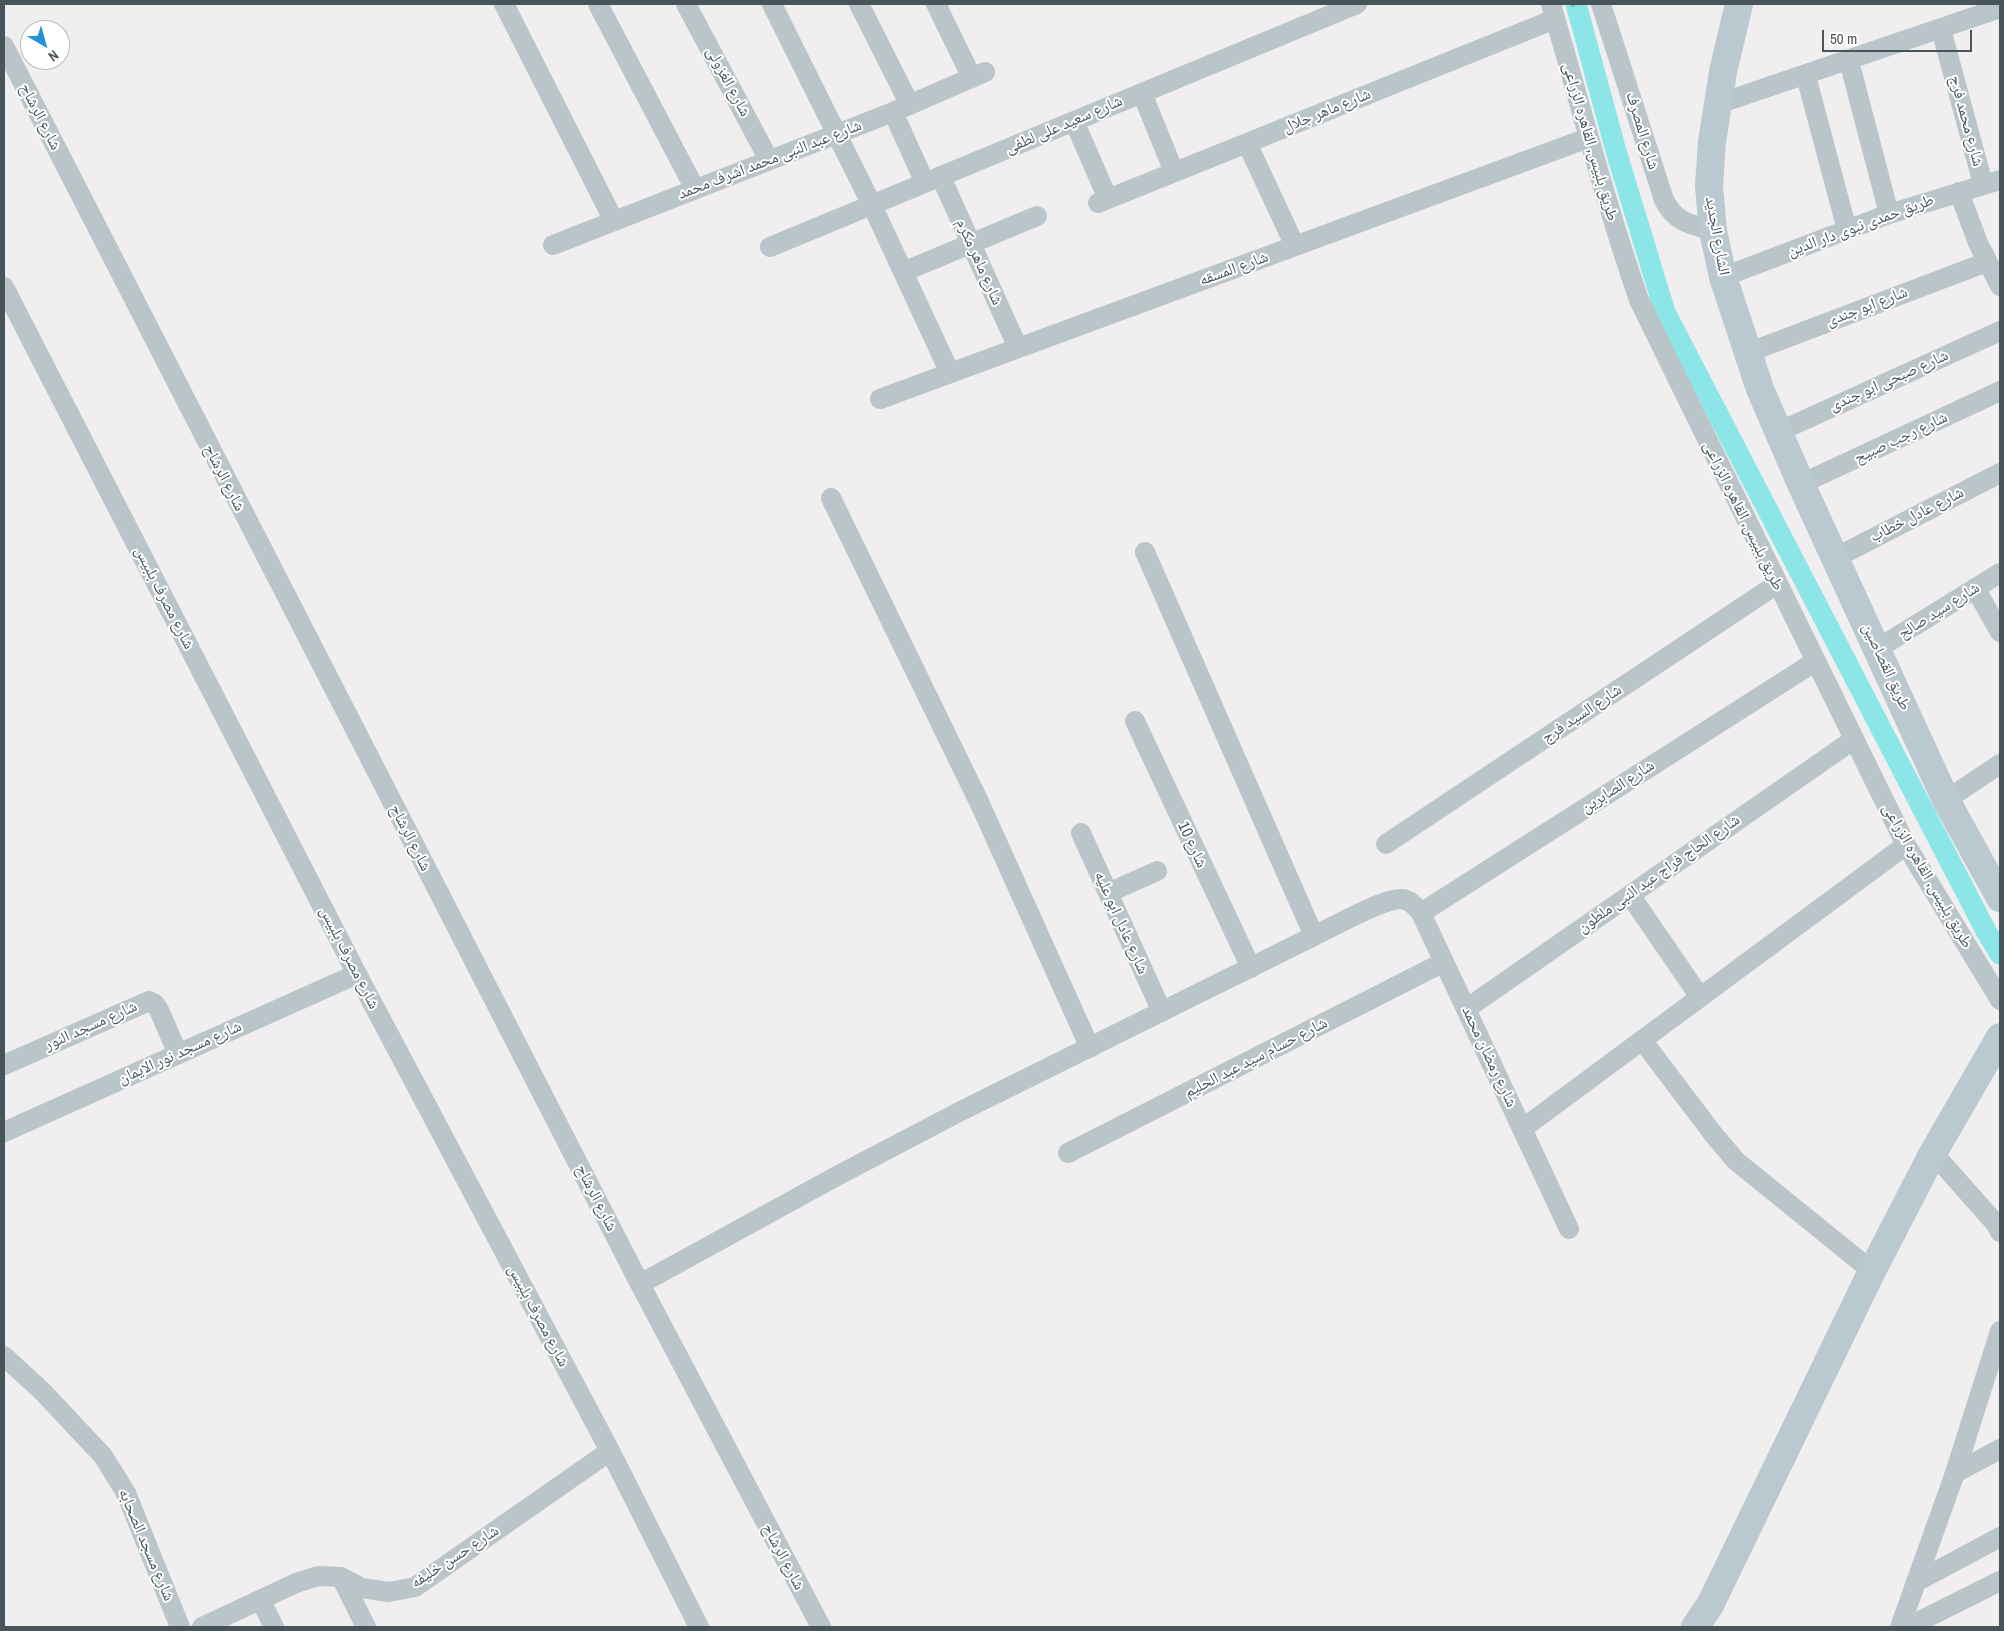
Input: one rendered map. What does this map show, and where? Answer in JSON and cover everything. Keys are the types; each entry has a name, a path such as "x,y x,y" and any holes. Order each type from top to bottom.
{"street":[{"path":"504,4 614,221"},
{"path":"598,4 695,190"},
{"name":"شارع الغزولى","path":"686,4 769,160"},
{"path":"772,4 872,205 950,373"},
{"name":"شارع ماهر مكرم","path":"859,4 901,109 933,180 971,243 1018,348"},
{"name":"شارع عبد النبى محمد اشرف محمد","path":"553,245 901,109 978,75 936,4"},
{"name":"شارع سعيد على لطفى","path":"770,247 1358,4"},
{"name":"شارع المصرف","path":"1601,4 1664,200 1675,217 1713,231"},
{"name":"الشارع الجديد","path":"1739,4 1718,104 1709,186 1713,231 1723,277 1747,353 1778,432"},
{"path":"1718,104 1806,76 2000,8"},
{"name":"طريق بلبيس, القاهره الزراعى","path":"1553,11 1619,244 1639,300 1906,845 2000,1000"},
{"name":"شارع ماهر جلال","path":"1074,122 1103,201 1247,143 1553,11"},
{"name":"شارع محمد فرج","path":"1942,28 1992,182"},
{"name":"شارع الرشاح","path":"4,46 640,1284 821,1627"},
{"path":"1850,61 1889,214"},
{"path":"1806,76 1846,230"},
{"path":"1142,93 1174,172"},
{"name":"شارع المسقه","path":"880,398 1588,138"},
{"path":"1247,143 1295,246"},
{"name":"طريق حمدى نبوى دار الدين","path":"1723,277 1889,214 1992,182"},
{"path":"1960,192 1987,262 2000,286"},
{"path":"903,272 1037,216"},
{"name":"شارع ابو جندى","path":"1747,353 1987,262"},
{"name":"شارع مصرف بلبيس","path":"4,287 357,974 610,1451 699,1627"},
{"name":"شارع صبحى ابو جندى","path":"1778,432 2000,331"},
{"name":"شارع رجب صبيح","path":"1801,484 2000,391"},
{"name":"طريق القصاصين","path":"1778,432 1946,800 1993,867 2000,898"},
{"name":"شارع عادل خطاب","path":"1835,558 2000,473"},
{"path":"831,498 980,804 1090,1048"},
{"path":"1145,552 1314,936"},
{"name":"شارع سيد صالح","path":"1877,649 2000,573"},
{"name":"شارع السيد فرج","path":"1386,844 1777,584"},
{"path":"1975,588 2000,632"},
{"name":"شارع الصابرين","path":"1420,913 1816,661"},
{"name":"شارع 10","path":"1135,721 1251,968"},
{"name":"شارع الحاج فراج عبد النبى ملطون","path":"1466,1009 1853,740"},
{"path":"1946,800 2000,764"},
{"name":"شارع عادل ابو عليه","path":"1081,833 1162,1012"},
{"path":"1522,1129 1906,845"},
{"path":"1108,893 1157,871"},
{"path":"1630,895 1700,997"},
{"path":"640,1284 835,1177 961,1111 1368,910 1396,900 1408,901 1420,913"},
{"name":"شارع رمضان محمد","path":"1420,913 1569,1229"},
{"name":"شارع حسام سيد عبد الحليم","path":"1068,1154 1444,962"},
{"name":"شارع مسجد نور الايمان","path":"4,1132 357,974"},
{"name":"شارع مسجد النور","path":"4,1065 149,1001 155,1004 159,1010 178,1054"},
{"path":"1695,1627 1710,1605 1872,1271 1933,1153 2000,1036"},
{"path":"1642,1040 1714,1135 1736,1160 1872,1271"},
{"path":"1933,1153 1996,1224 2000,1232"},
{"path":"1900,1627 1955,1473 2000,1331"},
{"name":"شارع مسجد الصحابه","path":"4,1356 49,1398 103,1456 126,1493 180,1627"},
{"path":"1955,1473 2000,1449"},
{"name":"شارع حسن خليفه","path":"202,1627 296,1583 318,1576 341,1577 362,1588 388,1592 415,1586 610,1451"},
{"path":"1916,1582 2000,1536"},
{"path":"341,1577 366,1627"},
{"path":"1908,1627 2000,1581"},
{"path":"260,1600 274,1627"}],"waterway":[{"path":"1576,4 1616,151 1665,312 1986,931 2000,954"}]}
